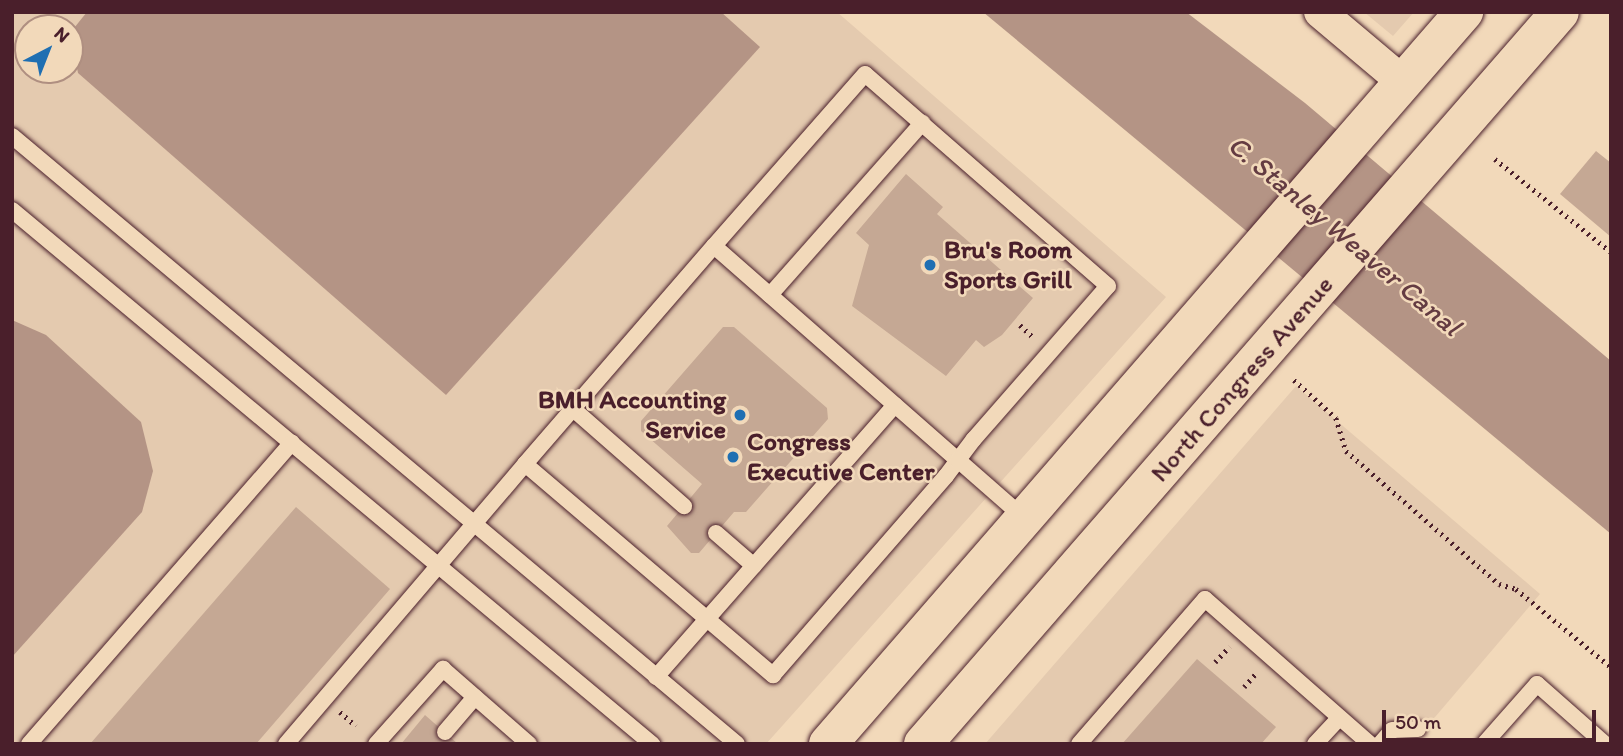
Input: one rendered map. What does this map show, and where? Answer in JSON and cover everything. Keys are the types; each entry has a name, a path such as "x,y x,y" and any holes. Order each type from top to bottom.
{"main road":[{"path":"828,744 1464,12"},
{"name":"North Congress Avenue","path":"923,744 1560,12"}],"street":[{"path":"1320,12 1403,82"}],"lane":[{"path":"286,744 442,564 525,464 572,408 865,74 1108,286 773,675 525,464"},
{"path":"770,295 922,123"},
{"path":"12,136 737,744"},
{"path":"12,210 442,564 652,744"},
{"path":"714,246 1024,518"},
{"path":"656,677 895,405"},
{"path":"572,408 684,506"},
{"path":"29,744 292,442"},
{"path":"716,533 754,566"},
{"path":"1079,744 1205,599 1370,744"},
{"path":"376,744 443,668 529,744"},
{"path":"1484,744 1536,684 1605,744"},
{"path":"444,732 475,697"},
{"path":"1315,744 1339,718"},
{"path":"1380,744 1392,730 1418,729"}],"path":[{"path":"1495,159 1611,252"},
{"path":"1020,325 1037,341"},
{"path":"1294,380 1336,418 1346,452 1499,584 1516,589 1611,667"},
{"path":"1215,662 1231,645"},
{"path":"1244,687 1259,669"},
{"path":"337,709 356,726"}],"shaded area":[{"path":"12,12 837,12 1166,297 766,744 12,744"},
{"path":"1364,12 1414,12 1393,36"},
{"path":"1296,386 1540,594 1412,744 985,744"}],"water":[{"path":"87,12 721,12 760,47 446,395 84,78 84,16"},
{"name":"C. Stanley Weaver Canal","path":"983,12 1186,12 1305,103 1611,361 1611,534"},
{"path":"12,320 46,335 141,422 153,471 142,512 12,657"}],"building":[{"path":"1596,151 1611,163 1611,237 1560,194"},
{"name":"Bru's Room Sports Grill","path":"906,174 943,207 937,214 1033,298 1002,335 984,347 976,340 946,376 852,306 869,245 856,233"},
{"name":"Congress Executive Center","path":"723,327 734,327 827,408 828,419 746,512 734,512 699,553 691,553 667,526 702,484 641,431 641,421"},
{"path":"296,507 390,589 256,744 90,744"},
{"path":"1197,659 1276,727 1261,744 1122,744"},
{"path":"425,715 458,744 401,744"}],"place":[{"name":"Bru's Room Sports Grill","path":"930,265"},
{"name":"BMH Accounting Service","path":"740,415"},
{"name":"Congress Executive Center","path":"733,457"}]}
